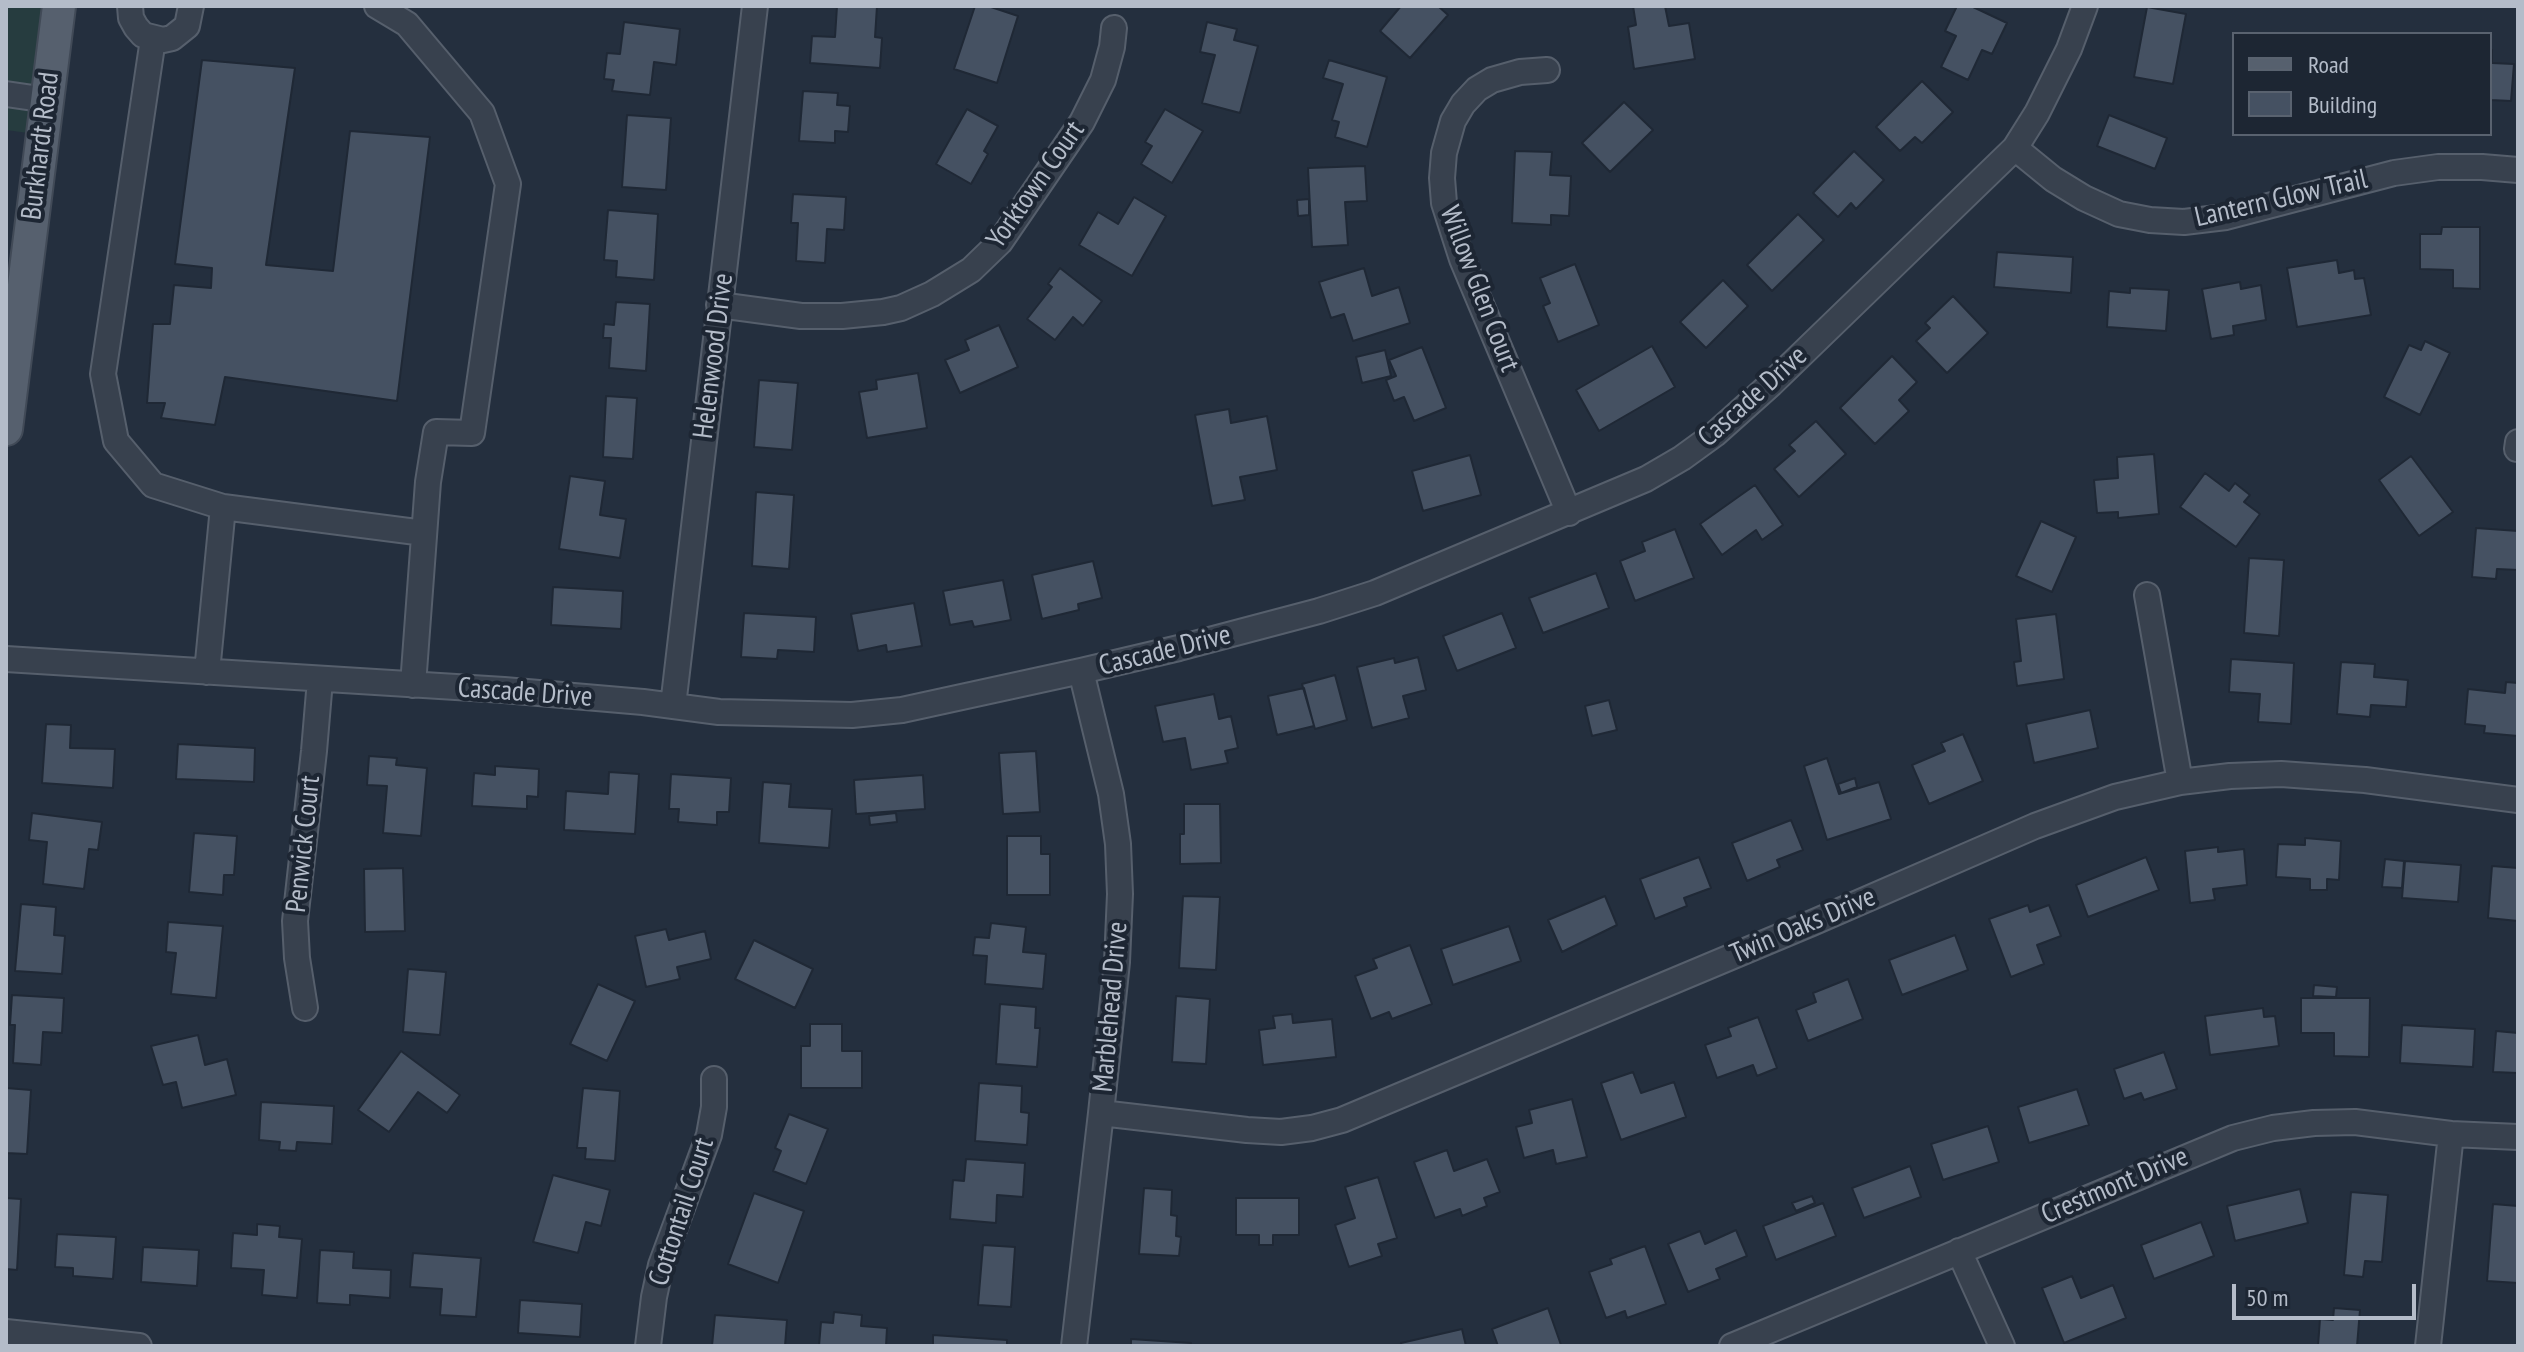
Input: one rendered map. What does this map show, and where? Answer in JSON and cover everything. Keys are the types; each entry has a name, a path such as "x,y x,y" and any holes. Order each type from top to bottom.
{"main road":[{"name":"Burkhardt Road","path":"6,429 11,344 59,6"}],"street":[{"path":"130,6 131,18 143,35 163,40 180,33 187,26 191,6"},
{"path":"377,6 407,24 482,113 508,184 472,433 436,432 428,482 413,685"},
{"name":"Helenwood Drive","path":"673,706 755,6"},
{"name":"Cascade Drive","path":"6,659 549,694 719,712 852,715 902,710 1081,671 1319,611 1375,593 1646,479 1715,434 1771,384 2015,148 2037,113 2069,49 2085,6"},
{"name":"Yorktown Court","path":"719,305 801,316 883,312 901,308 932,294 971,270 1000,242 1082,122 1103,80 1114,28"},
{"path":"153,39 103,374 116,441 153,485 223,507 424,533"},
{"name":"Willow Glen Court","path":"1547,70 1520,72 1492,80 1477,89 1453,121 1444,153 1442,178 1444,203 1462,259 1569,513"},
{"path":"6,94 47,100"},
{"name":"Lantern Glow Trail","path":"2015,148 2053,179 2119,214 2184,222 2226,217 2394,173 2438,167 2518,170"},
{"path":"2517,449 2518,442"},
{"path":"207,672 223,507"},
{"path":"2147,595 2180,782"},
{"name":"Marblehead Drive","path":"1074,1346 1117,962 1120,894 1118,844 1111,794 1081,671"},
{"name":"Penwick Court","path":"305,1008 295,921 320,680"},
{"name":"Twin Oaks Drive","path":"1101,1113 1281,1132 1342,1120 2035,826 2115,797 2180,782 2281,774 2365,780 2518,800"},
{"name":"Cottontail Court","path":"648,1346 661,1265 709,1135 714,1107 714,1079"},
{"name":"Crestmont Drive","path":"1732,1346 2233,1138 2273,1128 2355,1122 2451,1134 2518,1137"},
{"path":"2428,1346 2451,1134"},
{"path":"1959,1251 2002,1346"},
{"path":"6,1332 139,1346"}],"green space":[{"path":"6,6 59,6 43,135 6,130"}],"building":[{"path":"837,6 877,6 875,37 882,38 880,68 810,63 812,36 835,37"},
{"path":"975,6 988,6 1018,16 997,83 954,69"},
{"path":"1401,6 1438,6 1448,15 1410,58 1380,31"},
{"path":"1633,6 1665,6 1669,26 1689,23 1695,59 1634,69 1628,27 1636,25"},
{"path":"1957,6 1971,6 2007,23 1992,54 1982,50 1968,80 1941,67 1956,36 1945,31"},
{"path":"2147,7 2186,14 2173,84 2134,77"},
{"path":"624,22 680,29 676,65 654,62 650,95 612,91 614,80 604,79 607,53 620,54"},
{"path":"1207,22 1237,29 1234,40 1258,46 1240,113 1202,103 1215,55 1200,52"},
{"path":"202,60 295,68 266,265 333,271 350,131 430,137 397,401 225,377 215,425 161,418 165,403 147,403 153,324 170,324 174,285 211,288 212,268 175,264"},
{"path":"1329,60 1387,77 1367,147 1335,137 1339,122 1332,120 1343,84 1323,78"},
{"path":"2492,63 2514,64 2511,101 2492,100"},
{"path":"1922,81 1953,112 1922,143 1915,137 1900,151 1876,127"},
{"path":"803,91 838,93 837,105 850,106 848,132 835,131 835,143 799,141"},
{"path":"1624,102 1653,130 1610,172 1582,143"},
{"path":"967,109 998,126 984,151 988,154 971,184 936,164"},
{"path":"1165,109 1203,131 1172,183 1141,164 1152,146 1145,142"},
{"path":"627,115 671,118 666,190 622,187"},
{"path":"2109,115 2167,138 2155,169 2097,146"},
{"path":"1515,151 1552,152 1550,175 1571,176 1569,216 1551,215 1551,225 1512,223"},
{"path":"1854,151 1884,180 1856,209 1851,203 1838,217 1813,193"},
{"path":"1365,166 1367,201 1345,202 1348,245 1312,247 1308,168"},
{"path":"793,194 846,197 844,230 827,229 825,263 796,261 798,223 791,223"},
{"path":"1134,197 1166,216 1132,276 1079,245 1098,212 1118,224"},
{"path":"1309,199 1309,215 1298,216 1297,200"},
{"path":"608,210 658,214 654,280 616,277 617,261 604,260"},
{"path":"1798,214 1824,240 1772,291 1747,265"},
{"path":"2442,227 2480,227 2480,289 2453,288 2453,270 2420,269 2420,234 2441,234"},
{"path":"1997,252 2073,257 2071,293 1994,287"},
{"path":"2337,260 2339,273 2354,270 2355,279 2364,278 2371,315 2297,327 2287,268"},
{"path":"1575,264 1599,325 1558,342 1543,306 1550,303 1540,278"},
{"path":"1060,268 1102,301 1083,326 1073,317 1055,340 1027,319 1052,287 1048,284"},
{"path":"1364,268 1372,296 1399,287 1410,323 1353,341 1344,314 1331,318 1319,282"},
{"path":"1723,280 1748,306 1706,348 1680,322"},
{"path":"2240,282 2241,289 2261,285 2266,320 2233,326 2234,335 2211,339 2202,289"},
{"path":"2130,288 2169,290 2166,331 2107,327 2109,291 2130,293"},
{"path":"1953,296 1988,333 1947,373 1916,341 1930,328 1925,323"},
{"path":"616,302 650,304 646,371 609,368 611,338 603,338 604,324 614,325"},
{"path":"999,325 1018,367 960,393 945,360 969,350 965,340"},
{"path":"2425,341 2450,353 2420,415 2384,397 2409,345 2421,350"},
{"path":"1652,346 1675,387 1599,431 1576,390"},
{"path":"1422,347 1446,408 1414,421 1404,397 1394,401 1386,380 1396,376 1389,360"},
{"path":"1385,350 1391,376 1362,383 1356,357"},
{"path":"1892,356 1917,382 1899,400 1909,411 1875,444 1840,408"},
{"path":"918,373 927,428 867,438 859,392 877,389 876,380"},
{"path":"759,380 798,383 792,450 754,447"},
{"path":"606,396 637,398 633,459 603,457"},
{"path":"1229,409 1231,423 1267,416 1277,470 1240,477 1245,500 1212,506 1195,415"},
{"path":"1816,421 1846,454 1799,497 1774,469 1795,451 1789,445"},
{"path":"2154,454 2159,514 2118,518 2118,512 2097,513 2094,480 2118,478 2117,457"},
{"path":"1470,455 1481,495 1423,511 1412,471"},
{"path":"2411,456 2453,512 2419,536 2379,480"},
{"path":"2205,473 2229,491 2235,483 2250,495 2244,502 2260,514 2236,547 2180,507"},
{"path":"570,476 605,481 600,515 626,519 620,558 559,549"},
{"path":"1755,485 1783,525 1762,540 1756,530 1722,555 1700,524"},
{"path":"756,492 794,495 789,569 752,566"},
{"path":"2041,521 2076,537 2052,592 2016,576"},
{"path":"2476,528 2518,531 2518,570 2497,569 2496,579 2472,577"},
{"path":"1675,529 1694,578 1635,601 1620,561 1645,551 1642,542"},
{"path":"2249,558 2284,560 2279,636 2244,633"},
{"path":"1093,561 1102,598 1078,604 1079,610 1042,619 1032,575"},
{"path":"1596,573 1609,608 1543,633 1529,598"},
{"path":"1003,580 1011,620 974,627 972,621 950,625 943,591"},
{"path":"553,587 623,591 621,629 551,625"},
{"path":"914,603 922,646 887,652 886,645 858,651 851,614"},
{"path":"744,613 816,617 814,652 778,650 777,659 741,657"},
{"path":"1502,613 1516,648 1457,671 1443,636"},
{"path":"2056,614 2064,679 2017,686 2014,662 2021,661 2016,619"},
{"path":"1418,657 1426,690 1403,696 1409,718 1372,728 1357,667 1394,658 1395,663"},
{"path":"2231,659 2294,663 2291,724 2258,722 2260,694 2229,692"},
{"path":"2341,662 2375,664 2374,677 2408,680 2406,707 2371,705 2370,717 2337,714"},
{"path":"1335,675 1347,720 1315,729 1302,684"},
{"path":"2506,682 2518,683 2518,736 2484,733 2485,726 2465,724 2468,689 2505,693"},
{"path":"1304,688 1314,726 1277,735 1268,696"},
{"path":"1214,694 1219,719 1231,716 1238,748 1225,751 1228,763 1191,770 1185,738 1163,742 1155,706"},
{"path":"1609,700 1617,730 1592,736 1585,706"},
{"path":"2090,710 2098,748 2034,763 2026,724"},
{"path":"46,724 71,725 70,748 115,749 113,788 42,783"},
{"path":"1963,734 1983,781 1929,804 1912,765 1945,751 1941,743"},
{"path":"178,744 255,748 254,782 176,779"},
{"path":"1036,751 1040,812 1003,814 999,753"},
{"path":"369,756 397,758 396,765 427,768 421,836 383,833 387,786 367,785"},
{"path":"1827,758 1839,794 1879,782 1891,819 1827,840 1804,766"},
{"path":"495,766 539,769 538,797 527,796 527,809 472,806 474,773 495,775"},
{"path":"609,772 639,774 635,834 564,830 566,791 608,794"},
{"path":"671,774 731,778 729,812 717,812 717,825 678,822 679,809 669,809"},
{"path":"923,775 925,809 856,814 854,780"},
{"path":"1855,778 1857,787 1841,793 1838,784"},
{"path":"763,782 791,784 789,807 832,809 829,848 759,843"},
{"path":"1184,804 1220,804 1221,863 1180,864"},
{"path":"32,813 102,822 98,850 89,849 84,889 43,884 47,842 29,840"},
{"path":"896,813 897,822 870,825 869,816"},
{"path":"1791,820 1803,850 1777,860 1780,867 1747,881 1732,843"},
{"path":"194,833 237,836 234,875 224,875 223,895 189,892"},
{"path":"1007,836 1041,836 1041,854 1050,854 1050,895 1007,895"},
{"path":"2305,838 2341,841 2339,880 2327,879 2327,890 2310,890 2310,879 2276,877 2278,844 2305,845"},
{"path":"2218,847 2218,852 2244,849 2247,885 2213,889 2215,900 2190,903 2185,851"},
{"path":"1699,857 1711,888 1684,898 1687,906 1655,919 1640,879"},
{"path":"2146,857 2159,890 2088,917 2076,885"},
{"path":"2385,859 2404,861 2402,888 2382,887"},
{"path":"2405,861 2461,865 2458,902 2402,898"},
{"path":"2492,866 2518,868 2518,921 2488,918"},
{"path":"403,868 405,931 365,932 364,869"},
{"path":"1183,896 1220,897 1216,970 1179,968"},
{"path":"1605,896 1617,925 1562,952 1548,920"},
{"path":"21,904 56,907 54,935 65,936 62,974 15,971"},
{"path":"2028,905 2030,912 2049,905 2061,936 2037,945 2044,964 2011,977 1989,919"},
{"path":"168,922 223,926 216,998 171,994 176,953 166,952"},
{"path":"991,923 1026,927 1023,952 1046,954 1043,989 985,984 987,956 973,955 975,937 989,938"},
{"path":"1509,926 1521,961 1453,985 1441,949"},
{"path":"666,929 669,940 705,931 711,959 677,967 680,979 646,987 635,936"},
{"path":"1955,935 1968,970 1902,995 1889,960"},
{"path":"754,940 813,969 795,1008 735,979"},
{"path":"1410,945 1432,1004 1392,1019 1389,1012 1371,1019 1355,976 1377,968 1373,959"},
{"path":"408,969 446,972 440,1035 403,1032"},
{"path":"1848,979 1863,1019 1808,1041 1796,1010 1816,1002 1813,993"},
{"path":"598,984 635,1001 607,1061 570,1044"},
{"path":"2314,985 2337,987 2336,997 2313,996"},
{"path":"12,995 64,998 62,1033 43,1032 41,1065 13,1063 15,1025 10,1025"},
{"path":"1176,996 1210,999 1206,1064 1172,1062"},
{"path":"2301,998 2370,998 2369,1057 2334,1056 2334,1033 2301,1033"},
{"path":"1000,1004 1036,1007 1035,1028 1040,1028 1037,1067 996,1064"},
{"path":"2263,1008 2264,1017 2275,1016 2279,1046 2210,1055 2205,1016"},
{"path":"1292,1014 1293,1023 1332,1019 1336,1057 1263,1065 1259,1030 1275,1028 1273,1016"},
{"path":"1758,1017 1777,1068 1757,1076 1753,1065 1717,1078 1705,1045 1731,1036 1728,1028"},
{"path":"810,1024 842,1024 842,1051 862,1051 862,1088 801,1088 801,1046 810,1046"},
{"path":"2402,1025 2475,1029 2473,1067 2400,1063"},
{"path":"2496,1031 2518,1033 2518,1073 2493,1072"},
{"path":"198,1035 205,1065 227,1059 236,1095 182,1108 176,1082 163,1085 151,1046"},
{"path":"401,1051 460,1095 447,1113 418,1092 389,1132 358,1110"},
{"path":"2164,1052 2177,1089 2144,1100 2141,1093 2124,1099 2114,1069"},
{"path":"1633,1072 1641,1093 1674,1082 1686,1117 1621,1140 1601,1083"},
{"path":"979,1083 1022,1086 1021,1112 1029,1113 1027,1145 975,1141"},
{"path":"6,1088 31,1090 27,1154 6,1153"},
{"path":"583,1088 620,1091 615,1161 585,1159 586,1148 577,1148"},
{"path":"2077,1089 2089,1125 2029,1143 2018,1107"},
{"path":"1572,1099 1587,1157 1556,1164 1553,1150 1524,1158 1516,1127 1532,1123 1529,1110"},
{"path":"261,1102 334,1106 332,1144 297,1142 296,1151 279,1150 280,1142 259,1140"},
{"path":"789,1114 828,1129 806,1184 773,1171 781,1151 775,1148"},
{"path":"1988,1126 1999,1162 1943,1180 1931,1144"},
{"path":"1447,1150 1454,1171 1487,1159 1500,1192 1484,1198 1487,1206 1462,1216 1460,1209 1435,1218 1414,1162"},
{"path":"966,1159 1025,1163 1023,1197 997,1195 996,1223 950,1219 953,1180 964,1181"},
{"path":"1910,1166 1921,1197 1864,1218 1852,1188"},
{"path":"553,1175 610,1190 601,1226 586,1222 578,1253 533,1242"},
{"path":"1378,1177 1397,1238 1378,1244 1382,1256 1349,1267 1335,1225 1355,1218 1345,1187"},
{"path":"1144,1188 1172,1190 1171,1215 1177,1216 1176,1236 1181,1237 1179,1256 1139,1254"},
{"path":"2300,1189 2308,1223 2235,1241 2227,1206"},
{"path":"2351,1192 2388,1195 2382,1262 2365,1261 2363,1277 2344,1275"},
{"path":"754,1193 804,1211 778,1283 728,1264"},
{"path":"1812,1196 1815,1203 1796,1211 1792,1203"},
{"path":"6,1198 21,1199 17,1270 6,1269"},
{"path":"1236,1198 1299,1198 1299,1235 1273,1235 1273,1245 1259,1245 1259,1235 1236,1235"},
{"path":"1823,1203 1836,1236 1776,1260 1763,1226"},
{"path":"2493,1204 2518,1206 2518,1283 2487,1281"},
{"path":"2201,1222 2214,1256 2154,1279 2141,1245"},
{"path":"257,1224 280,1226 279,1237 302,1239 297,1298 262,1295 264,1270 231,1268 233,1233 257,1235"},
{"path":"1736,1230 1747,1256 1716,1269 1720,1279 1688,1292 1668,1244 1700,1231 1705,1244"},
{"path":"57,1234 116,1237 113,1279 73,1276 73,1268 55,1267"},
{"path":"983,1245 1015,1247 1011,1307 978,1305"},
{"path":"1645,1246 1666,1304 1627,1318 1625,1311 1606,1318 1589,1272 1612,1264 1610,1259"},
{"path":"143,1247 199,1250 197,1286 141,1282"},
{"path":"320,1250 354,1252 353,1268 391,1270 390,1298 350,1295 350,1305 317,1303"},
{"path":"413,1253 481,1258 476,1317 440,1315 442,1289 410,1287"},
{"path":"2072,1276 2081,1298 2113,1285 2126,1318 2064,1343 2042,1288"},
{"path":"520,1300 582,1304 580,1337 518,1333"},
{"path":"1548,1308 1561,1345 1498,1346 1492,1329"},
{"path":"2334,1308 2360,1310 2357,1346 2318,1346 2320,1319 2333,1320"},
{"path":"834,1312 862,1315 861,1326 887,1328 886,1346 819,1346 821,1322 833,1323"},
{"path":"715,1315 787,1320 785,1346 712,1346"},
{"path":"1462,1329 1466,1346 1402,1346 1401,1343"},
{"path":"933,1335 1007,1340 1007,1346 933,1346"},
{"path":"1131,1339 1191,1343 1190,1346 1131,1346"}]}
